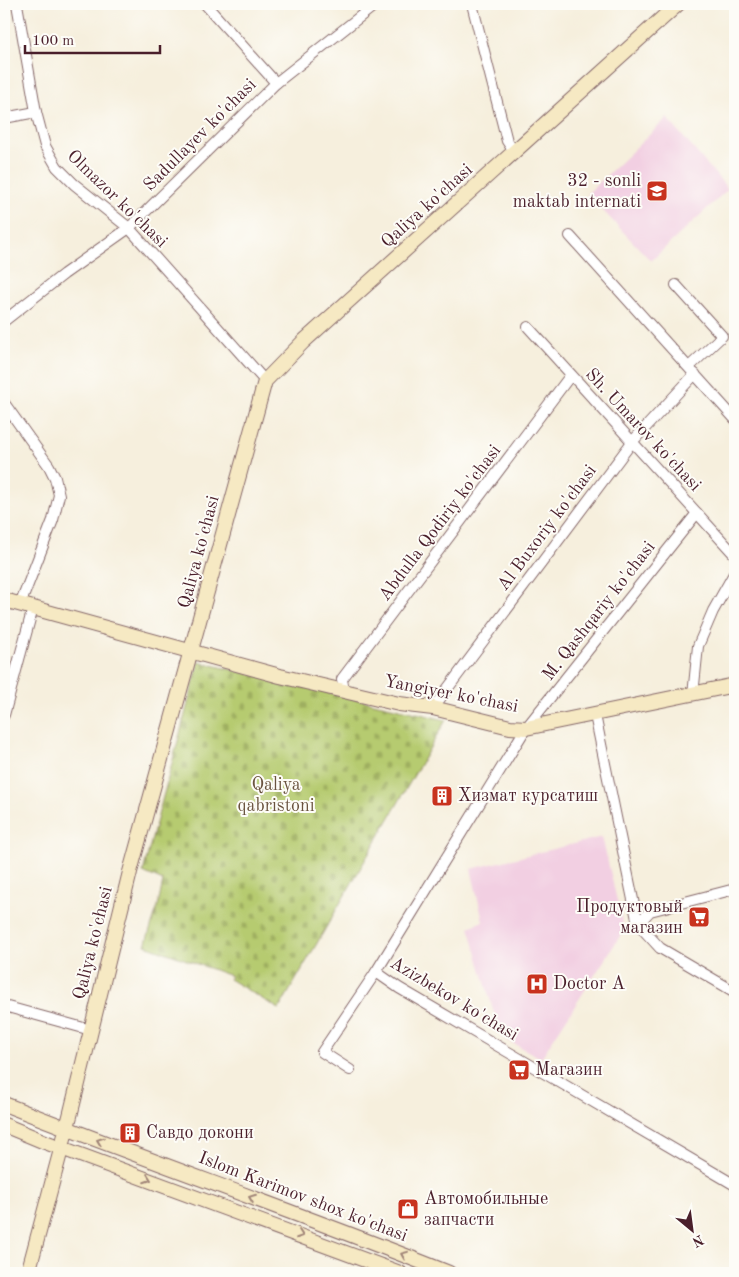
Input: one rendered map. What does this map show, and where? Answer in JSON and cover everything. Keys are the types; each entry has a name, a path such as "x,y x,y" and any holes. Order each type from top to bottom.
{"main road":[{"name":"Qaliya ko'chasi","path":"28,1273 67,1129 130,872 265,381 303,342 515,153 678,4"},
{"name":"Yangiyer ko'chasi","path":"4,600 191,652 344,691 399,704 433,708 510,727 526,728 735,685"},
{"name":"Islom Karimov shox ko'chasi","path":"4,1104 449,1273"},
{"name":"Islom Karimov shox ko'chasi","path":"4,1125 400,1273"}],"street":[{"name":"Olmazor ko'chasi","path":"17,4 36,112 45,146 57,167 74,184 128,228 265,381"},
{"name":"Sadullayev ko'chasi","path":"205,4 276,83"},
{"name":"Sadullayev ko'chasi","path":"4,321 64,274 128,228 276,83 376,4"},
{"path":"472,4 507,141 515,153"},
{"path":"4,118 36,112"},
{"path":"570,236 735,419"},
{"name":"Al Buxoriy ko'chasi","path":"433,708 632,442 722,336 676,285"},
{"name":"Sh. Umarov ko'chasi","path":"528,327 570,376 735,555"},
{"name":"Abdulla Qodiriy ko'chasi","path":"344,691 342,679 570,376"},
{"path":"4,403 49,466 55,478 59,495 26,606 4,715"},
{"name":"M. Qashqariy ko'chasi","path":"526,728 697,513"},
{"path":"693,695 698,646 713,611 735,572"},
{"path":"595,715 638,924 660,948 735,992"},
{"name":"Azizbekov ko'chasi","path":"526,728 376,972 399,988 735,1185"},
{"path":"638,924 650,911 735,889"},
{"path":"350,1070 322,1052 376,972"},
{"path":"4,1006 91,1030"}],"shaded area":[{"name":"32 - sonli maktab internati","path":"667,118 728,189 651,261 587,194"},
{"name":"Doctor A","path":"602,837 624,930 541,1058 501,1037 469,927 483,921 471,869"}],"green space":[{"name":"Qaliya qabristoni","path":"199,662 446,720 279,1009 229,979 231,976 145,945 158,906 163,881 143,872"}],"place":[{"name":"32 - sonli maktab internati","path":"657,191"},
{"name":"Хизмат курсатиш","path":"442,796"},
{"name":"Продуктовый магазин","path":"699,917"},
{"name":"Doctor A","path":"537,984"},
{"name":"Магазин","path":"519,1070"},
{"name":"Савдо докони","path":"130,1133"},
{"name":"Автомобильные запчасти","path":"408,1209"}]}
